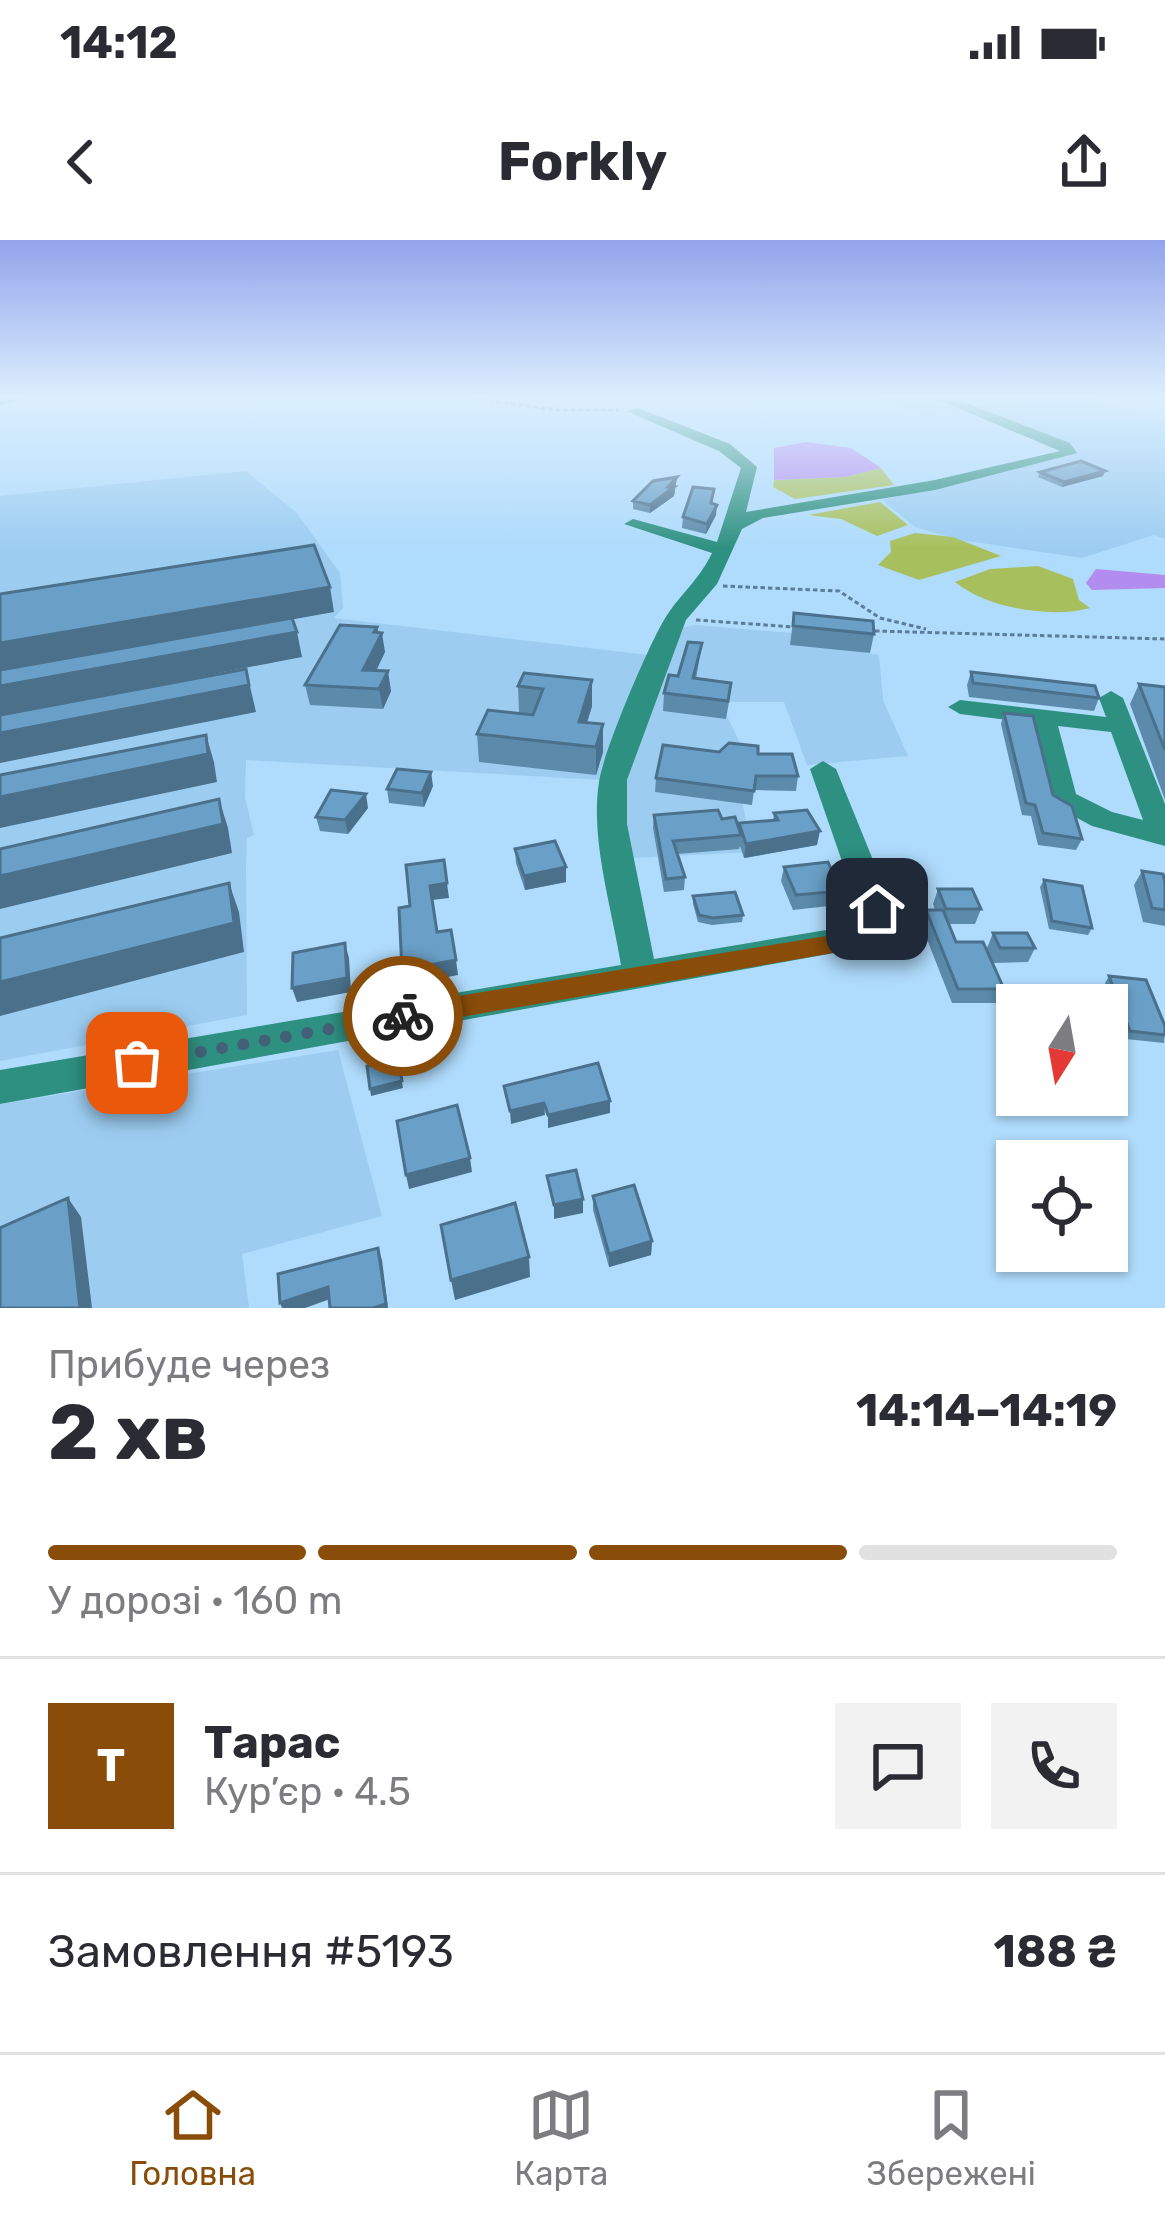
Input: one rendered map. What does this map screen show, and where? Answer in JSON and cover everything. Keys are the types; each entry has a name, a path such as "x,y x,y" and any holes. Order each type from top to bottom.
{"street":[{"path":"640,975 613,824 613,780 633,717 676,618 707,584 728,538 749,467 737,453 725,449"},
{"path":"633,524 728,538 758,513 935,485 1069,453 1067,449"},
{"path":"1111,698 1164,836"},
{"path":"959,707 1122,726"},
{"path":"1043,717 1063,799 1102,819 1164,836"},
{"path":"0,1087 866,936 878,922 877,909 823,770"}],"path":[{"path":"707,584 838,591 880,618 934,631"},
{"path":"676,618 796,628"},
{"path":"866,631 1165,638"}],"shaded area":[{"path":"774,449 852,449 881,468 845,477 774,480"},
{"path":"1072,449 1165,449 1165,539 1154,535 1082,558 961,540 915,527 882,500 1080,452"},
{"path":"246,471 297,513 340,573 343,608 334,618 648,655 602,780 246,760 245,798 254,835 247,838 247,1015 0,1061 0,496"},
{"path":"1096,569 1165,575 1165,588 1092,590 1086,583"},
{"path":"696,625 853,638 855,651 879,655 883,700 908,756 807,765 784,702 720,702 746,755 742,801 753,852 632,858 620,796 679,628"},
{"path":"338,1050 382,1216 242,1254 249,1308 0,1308 0,1104"}],"green space":[{"path":"881,468 894,485 795,499 773,487 774,480 845,477"},
{"path":"880,502 908,525 877,536 841,519 808,515"},
{"path":"915,533 953,537 1001,556 919,580 878,565 891,552 890,541"},
{"path":"1038,566 1073,579 1079,600 1090,608 1020,609 984,599 955,582 990,569"}],"building":[{"path":"1081,461 1105,471 1064,482 1040,472"},
{"path":"677,477 668,487 674,487 650,505 633,501 653,481"},
{"path":"693,487 714,489 711,503 717,505 707,524 683,517"},
{"path":"314,545 330,587 0,643 0,594"},
{"path":"794,613 873,621 874,634 793,626"},
{"path":"292,618 297,632 0,686 0,670"},
{"path":"340,625 377,627 374,632 382,633 363,670 388,671 379,689 305,685"},
{"path":"688,642 702,643 693,678 731,683 728,701 664,693 669,675 678,676"},
{"path":"246,669 249,685 0,733 0,715"},
{"path":"971,672 1095,686 1099,698 973,683"},
{"path":"524,673 592,680 579,722 603,724 596,747 477,734 488,710 533,715 543,689 518,686"},
{"path":"1139,684 1165,687 1165,750"},
{"path":"1004,713 1033,716 1053,795 1072,806 1082,839 1043,833 1035,805 1026,803"},
{"path":"206,735 208,754 0,797 0,775"},
{"path":"729,743 758,746 758,754 792,754 798,776 756,776 754,791 656,778 663,745 719,752"},
{"path":"397,769 431,772 422,793 387,789"},
{"path":"331,790 366,794 345,820 316,817"},
{"path":"219,799 223,824 0,876 0,849"},
{"path":"718,810 722,819 735,817 741,835 673,841 685,877 666,879 654,815"},
{"path":"807,810 820,831 746,844 739,823 778,820 774,813"},
{"path":"555,841 566,867 524,876 515,849"},
{"path":"444,860 447,883 430,886 437,932 451,930 456,960 402,970 399,908 410,906 406,865"},
{"path":"828,862 841,891 796,895 784,867"},
{"path":"1142,871 1163,874 1165,910 1152,908"},
{"path":"1044,880 1082,886 1092,928 1052,921"},
{"path":"229,883 234,923 0,982 0,938"},
{"path":"938,889 972,889 981,909 946,909"},
{"path":"735,892 743,915 699,915 693,896"},
{"path":"926,910 943,910 956,942 983,942 1002,984 996,984 996,989 958,989"},
{"path":"993,933 1027,933 1035,948 1000,948"},
{"path":"345,943 347,978 292,988 293,953"},
{"path":"1109,976 1146,980 1165,1035 1130,1031 1128,984 1112,984"},
{"path":"398,1058 402,1081 370,1089 367,1066"},
{"path":"598,1063 610,1101 548,1115 544,1103 510,1111 504,1086"},
{"path":"457,1105 470,1158 406,1175 397,1121"},
{"path":"576,1170 583,1199 554,1205 547,1176"},
{"path":"634,1185 652,1241 609,1254 593,1196"},
{"path":"68,1198 80,1308 0,1308 0,1228"},
{"path":"515,1203 529,1257 451,1280 441,1225"},
{"path":"378,1248 386,1304 330,1308 328,1287 280,1303 278,1274"}],"way so far":[{"path":"137,1063 403,1016"}],"route":[{"path":"403,1016 845,942 866,936 878,922 877,909"}]}
